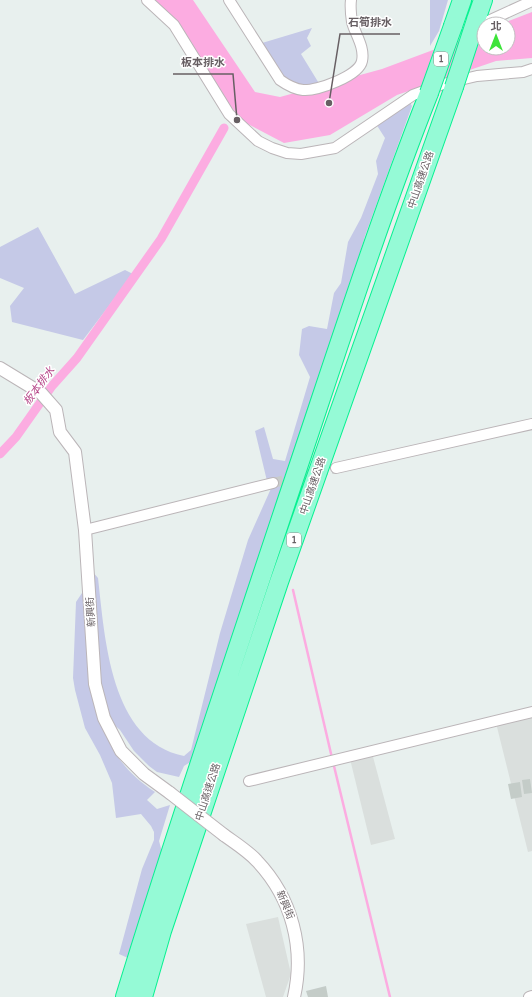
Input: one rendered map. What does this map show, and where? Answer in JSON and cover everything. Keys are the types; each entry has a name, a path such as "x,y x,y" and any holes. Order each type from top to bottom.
{"highway":[{"name":"中山高速公路","path":"125,997 162,877 397,174 429,93 462,0"},
{"name":"中山高速公路","path":"481,16 483,0"},
{"name":"中山高速公路","path":"143,997 162,931 276,590 454,87 476,33"}],"street":[{"path":"148,0 174,25 229,114 258,141 287,153 301,154 335,148 413,95 443,84 477,76 523,72 532,69"},
{"path":"229,0 280,80 292,87 309,90 350,75 358,68 362,60 360,42 351,15 351,0"},
{"path":"494,16 532,1"},
{"name":"新興街","path":"0,368 40,393 56,410 60,432 75,452 85,530 95,684 104,718 121,751 144,774 257,860 277,885 286,902 292,920 297,945 298,970 294,997"},
{"path":"336,468 532,424"},
{"path":"85,530 273,483"},
{"path":"249,781 532,712"}],"shaded area":[{"path":"148,0 193,0 255,92 280,97 382,69 476,34 476,56 516,56 516,18 532,12 532,58 496,61 397,95 330,135 284,143 246,123 230,106 170,19"},
{"path":"430,0 448,0 439,31 430,46"},
{"path":"312,28 307,38 311,46 301,54 320,85 301,86 283,78 262,43"},
{"path":"409,101 412,106 365,236 349,290 192,761 184,766 179,777 157,772 134,751 120,730 111,722 100,685 92,571 98,578 109,657 116,684 126,709 140,730 159,747 184,756 191,750 220,633 248,540 273,484 267,481 255,431 264,427 273,459 285,461 310,377 299,355 302,329 309,326 327,329 334,293 341,283 348,242 361,218 378,174 376,161 385,138 376,124"},
{"path":"38,227 75,294 125,270 133,274 83,340 12,322 10,306 24,288 0,278 0,247"},
{"path":"84,590 103,728 112,748 123,764 137,778 155,792 147,800 157,809 170,805 159,841 162,852 128,958 119,954 142,869 154,840 154,832 141,814 116,818 112,783 100,755 85,728 73,678 76,602"},
{"path":"532,714 532,851 528,852 496,723"},
{"path":"372,753 395,839 371,845 350,759"},
{"path":"278,917 291,974 283,997 266,997 246,924"}],"building":[{"path":"530,779 532,793 524,794 522,780"},
{"path":"520,782 522,797 511,799 508,784"},
{"path":"326,986 328,997 308,997 306,991"}],"waterway":[{"name":"板本排水","path":"0,454 16,437 52,386 77,358 161,239 224,128"},
{"path":"293,590 332,758"},
{"path":"333,762 390,997"}],"tunnel":[{"path":"273,483 336,468"}],"place":[{"name":"石筍排水","path":"329,103"},
{"name":"板本排水","path":"237,120"}]}
